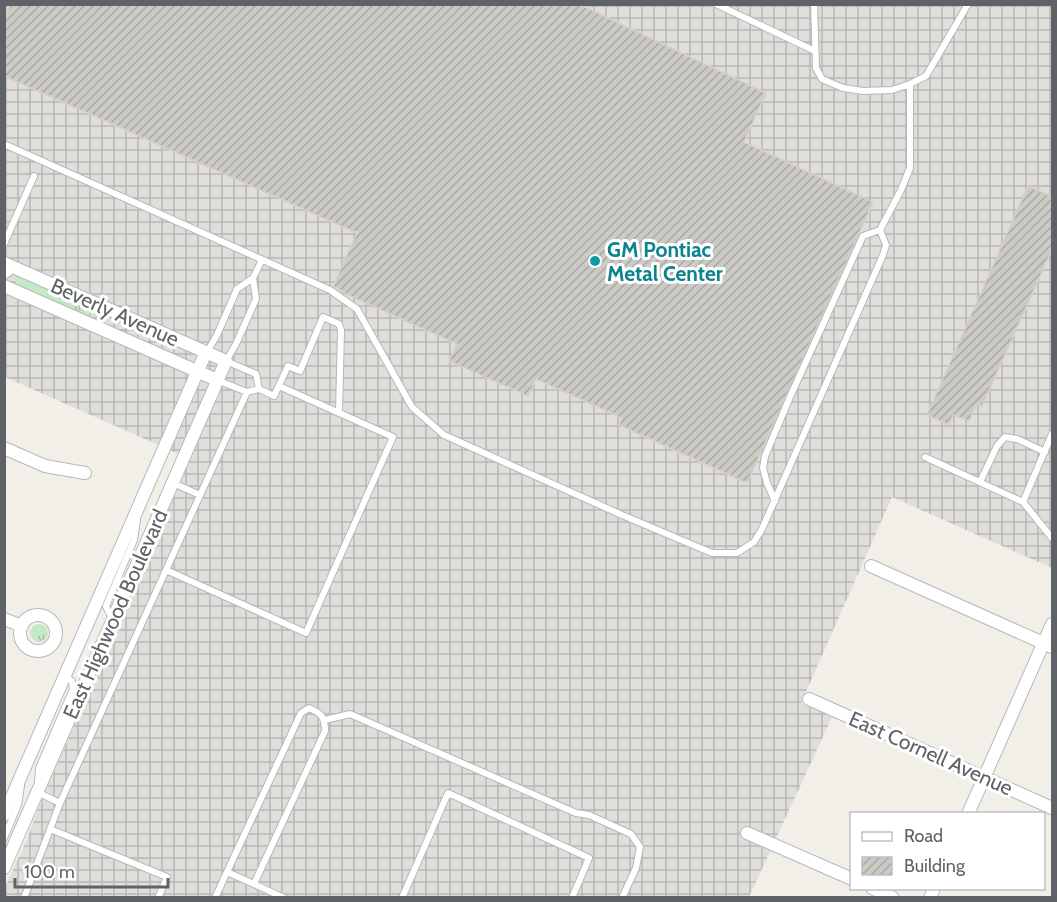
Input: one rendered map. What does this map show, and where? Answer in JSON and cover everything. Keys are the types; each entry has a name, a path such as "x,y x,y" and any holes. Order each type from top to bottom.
{"street":[{"name":"Beverly Avenue","path":"7,269 226,361"},
{"name":"Beverly Avenue","path":"4,286 217,380"},
{"name":"East Highwood Boulevard","path":"4,815 206,352"},
{"name":"East Highwood Boulevard","path":"4,868 226,361"},
{"path":"4,448 45,466 86,473"},
{"path":"871,566 1048,645"},
{"path":"4,619 22,627"},
{"path":"968,812 1048,645 1053,624"},
{"name":"East Cornell Avenue","path":"809,699 1053,808"},
{"path":"747,832 850,878"},
{"path":"876,890 892,897"}],"lane":[{"path":"716,4 815,51"},
{"path":"814,4 816,68 822,79 843,88 863,91 892,90 926,76 968,4"},
{"path":"775,501 763,468 765,456 863,236 880,230 910,168 910,84"},
{"path":"4,144 330,290 357,309 412,408 444,435 712,553 737,553 754,542 762,530 883,255 886,245 880,230"},
{"path":"4,244 34,176"},
{"path":"206,352 217,335 237,289 253,278 262,260"},
{"path":"253,278 256,299 226,361 256,374 259,389"},
{"path":"217,380 247,392 259,389 274,396 288,366 300,371 323,317 339,324 341,330 339,413"},
{"path":"166,570 306,633 393,437 279,386"},
{"path":"24,897 60,803 247,392"},
{"path":"1023,502 1053,434"},
{"path":"980,482 997,446 1005,437 1017,438 1045,452"},
{"path":"925,457 1023,502 1053,537"},
{"path":"172,483 200,495"},
{"path":"115,615 109,613 106,606 134,540 140,505"},
{"path":"60,803 37,793 39,768 74,686 72,681 65,677"},
{"path":"215,897 301,713 309,708 319,712 325,720 325,731 254,884"},
{"path":"325,720 350,714 576,813 589,815 631,834 640,847 636,868 622,897"},
{"path":"4,838 18,805 23,773"},
{"path":"402,897 448,793 589,858 572,897"},
{"path":"50,829 167,878 158,897"},
{"path":"227,872 284,897"}],"shaded area":[{"path":"5,5 1052,5 1052,568 892,497 801,703 832,717 749,897 5,897 5,887 118,625 141,579 190,459 5,377"}],"green space":[{"path":"18,277 178,348 107,319 71,309 15,284"},
{"path":"35,624 43,624 48,629 46,640 35,642 30,637 30,629"}],"building":[{"name":"GM Pontiac Metal Center","path":"11,4 579,4 766,93 744,142 873,202 747,483 619,425 622,418 536,379 528,396 449,361 457,344 333,286 357,233 4,76 4,18"},
{"path":"1028,186 1053,197 1053,247 982,406 977,404 969,421 953,415 949,425 927,415"}],"place":[{"name":"GM Pontiac Metal Center","path":"595,261"}]}
